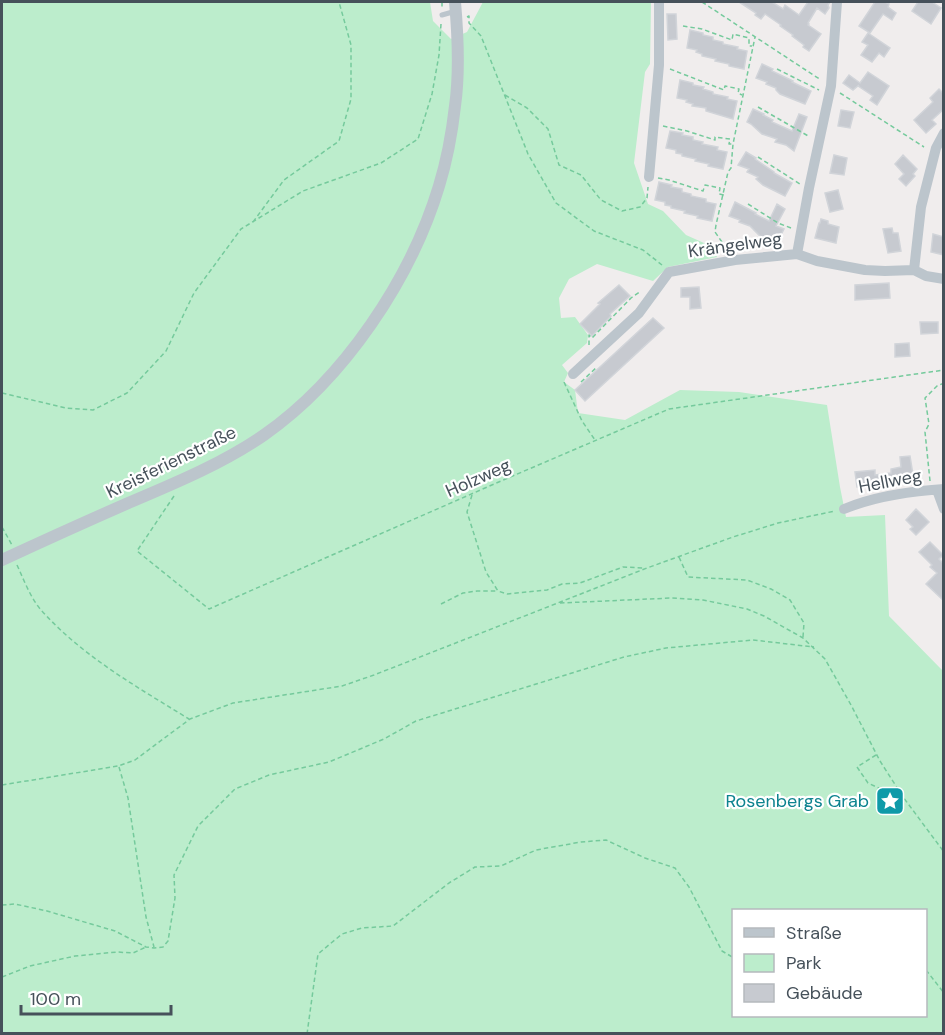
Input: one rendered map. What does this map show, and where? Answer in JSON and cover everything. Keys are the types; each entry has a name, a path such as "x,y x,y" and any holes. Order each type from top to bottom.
{"street":[{"path":"649,177 658,65 659,2"},
{"path":"797,254 830,91 837,2"},
{"name":"Kreisferienstraße","path":"2,560 186,479 234,453 265,434 295,410 346,358 386,302 406,267 426,223 439,186 456,104 458,64 456,11"},
{"path":"914,270 921,207 939,157 938,142 944,134"},
{"name":"Krängelweg","path":"573,374 639,313 669,272 735,260 797,254 817,261 865,270 914,270 926,276 944,279"},
{"path":"937,490 944,509"},
{"name":"Hellweg","path":"844,509 856,504 937,490"}],"lane":[{"path":"442,15 456,11"}],"path":[{"path":"252,223 284,180 339,141 351,99 351,45 339,2"},
{"path":"702,2 830,91 939,157"},
{"path":"456,11 469,16 469,23 481,36 528,154 556,203 594,231 643,250 660,262 669,272"},
{"path":"2,393 66,408 93,410 127,393 166,351 194,293 241,229 303,191 381,163 418,139 432,94 439,55 442,15"},
{"path":"683,26 702,29 732,40 733,34 749,38 749,46 753,47"},
{"path":"722,242 715,232 728,172 731,168 733,144 755,37"},
{"path":"658,65 724,90 725,86 739,89 738,93 743,95"},
{"path":"777,69 830,91"},
{"path":"504,94 527,108 548,129 559,165 581,175 601,200 622,211 640,207 647,198 649,177 669,180 703,191 705,185 720,188 719,194 724,195"},
{"path":"758,107 819,141"},
{"path":"654,124 715,140 716,137 730,139 729,144 733,144"},
{"path":"758,157 794,181 809,188"},
{"path":"748,204 778,223 800,232"},
{"path":"589,335 592,338 631,298 651,284 658,286"},
{"name":"Holzweg","path":"174,497 137,551 209,609 669,409 944,370"},
{"path":"573,374 564,382 582,422 596,441"},
{"path":"937,490 926,452 925,432 929,424 925,398 937,386 944,384"},
{"path":"473,494 467,512 486,572 498,591"},
{"path":"2,784 118,766 135,760 190,719 233,704 342,686 678,556 778,523 844,509"},
{"path":"2,527 17,552"},
{"path":"678,556 688,577 747,580 771,589 790,600 804,623 803,638"},
{"path":"441,604 463,593 498,591 507,594 547,591 562,584 580,583 622,567 647,568"},
{"path":"22,577 40,609 68,637 108,668 190,719"},
{"path":"556,603 672,598 703,600 747,609 803,638 825,659 877,755 903,797 944,852"},
{"path":"2,905 15,904 47,911 115,932 147,947 163,947 168,941 175,898 174,875 198,826 235,789 269,775 329,762 384,739 416,721 624,657 666,648 753,639 814,647"},
{"path":"877,755 857,767 868,783 887,792 896,805"},
{"path":"118,766 128,798 146,917 154,948"},
{"path":"307,1034 318,954 342,934 362,927 393,926 449,883 475,867 501,866 536,850 606,840 645,858 675,868 690,887 722,951 732,957"},
{"path":"2,977 30,966 75,956 117,952 133,953 147,947"},
{"path":"927,971 944,993"}],"green space":[{"path":"2,2 430,2 433,21 451,39 467,32 483,2 651,2 650,64 645,72 634,163 648,204 663,211 686,235 713,247 717,257 668,267 653,281 597,264 569,279 559,298 561,318 575,317 588,335 587,343 562,365 568,373 564,382 575,390 578,413 625,420 680,390 739,392 827,405 846,517 885,515 889,616 943,671 943,1033 2,1034"}],"building":[{"path":"739,2 772,2 783,9 785,5 799,15 808,2 830,2 825,14 817,8 808,23 821,34 809,51 781,25 765,14 761,19"},
{"path":"875,2 889,4 888,7 896,13 892,20 883,14 870,33 859,26"},
{"path":"918,2 932,2 941,8 931,24 912,11"},
{"path":"667,14 676,14 677,39 668,40"},
{"path":"690,30 747,51 744,69 715,61 716,59 702,56 696,52 697,50 687,48"},
{"path":"868,33 890,48 884,57 879,53 872,62 861,55 868,45 862,42"},
{"path":"762,64 811,91 805,104 780,94 776,88 766,84 767,82 756,78"},
{"path":"868,72 889,86 877,105 870,100 873,96 859,85 853,90 843,83 849,75 860,83"},
{"path":"680,80 737,101 733,119 706,111 706,108 692,106 693,104 686,102 687,100 677,98"},
{"path":"939,89 944,94 944,109 932,120 936,124 926,133 914,120 933,102 930,98"},
{"path":"753,109 773,120 772,122 792,131 799,114 807,117 794,151 786,145 775,142 777,139 762,134 747,122"},
{"path":"841,110 854,112 850,128 838,126"},
{"path":"670,131 683,133 682,135 693,137 693,140 703,142 702,144 718,147 717,150 727,152 723,169 708,166 709,164 695,161 696,159 676,153 676,150 666,148"},
{"path":"746,152 792,183 785,196 763,185 756,179 758,177 747,172 749,169 738,165"},
{"path":"834,155 847,158 844,175 830,173"},
{"path":"903,155 917,169 913,174 915,176 906,186 899,179 904,174 895,164"},
{"path":"659,182 672,185 671,187 682,189 682,192 691,194 691,196 716,204 712,221 697,218 698,216 684,213 685,211 665,205 665,202 655,200"},
{"path":"838,190 843,209 830,212 825,193"},
{"path":"735,202 769,221 777,204 785,209 776,226 784,229 777,243 760,236 750,226 729,216"},
{"path":"821,219 839,227 836,243 815,238"},
{"path":"892,228 893,233 898,233 901,251 888,253 883,229"},
{"path":"933,234 944,237 944,255 931,252"},
{"path":"889,283 890,298 855,300 855,285"},
{"path":"619,285 630,296 610,314 611,316 592,336 580,324 600,304 598,303"},
{"path":"699,287 701,308 690,309 690,297 681,297 681,288"},
{"path":"653,318 664,328 585,401 575,390"},
{"path":"920,322 938,322 938,333 921,334"},
{"path":"909,343 910,356 895,357 895,344"},
{"path":"910,456 914,481 857,487 855,472 875,470 875,475 891,473 891,469 901,467 900,457"},
{"path":"916,509 929,522 916,535 910,529 913,527 906,520"},
{"path":"930,542 943,555 939,559 944,564 944,601 926,584 937,573 919,552"}],"place":[{"name":"Rosenbergs Grab","path":"890,801"}]}
